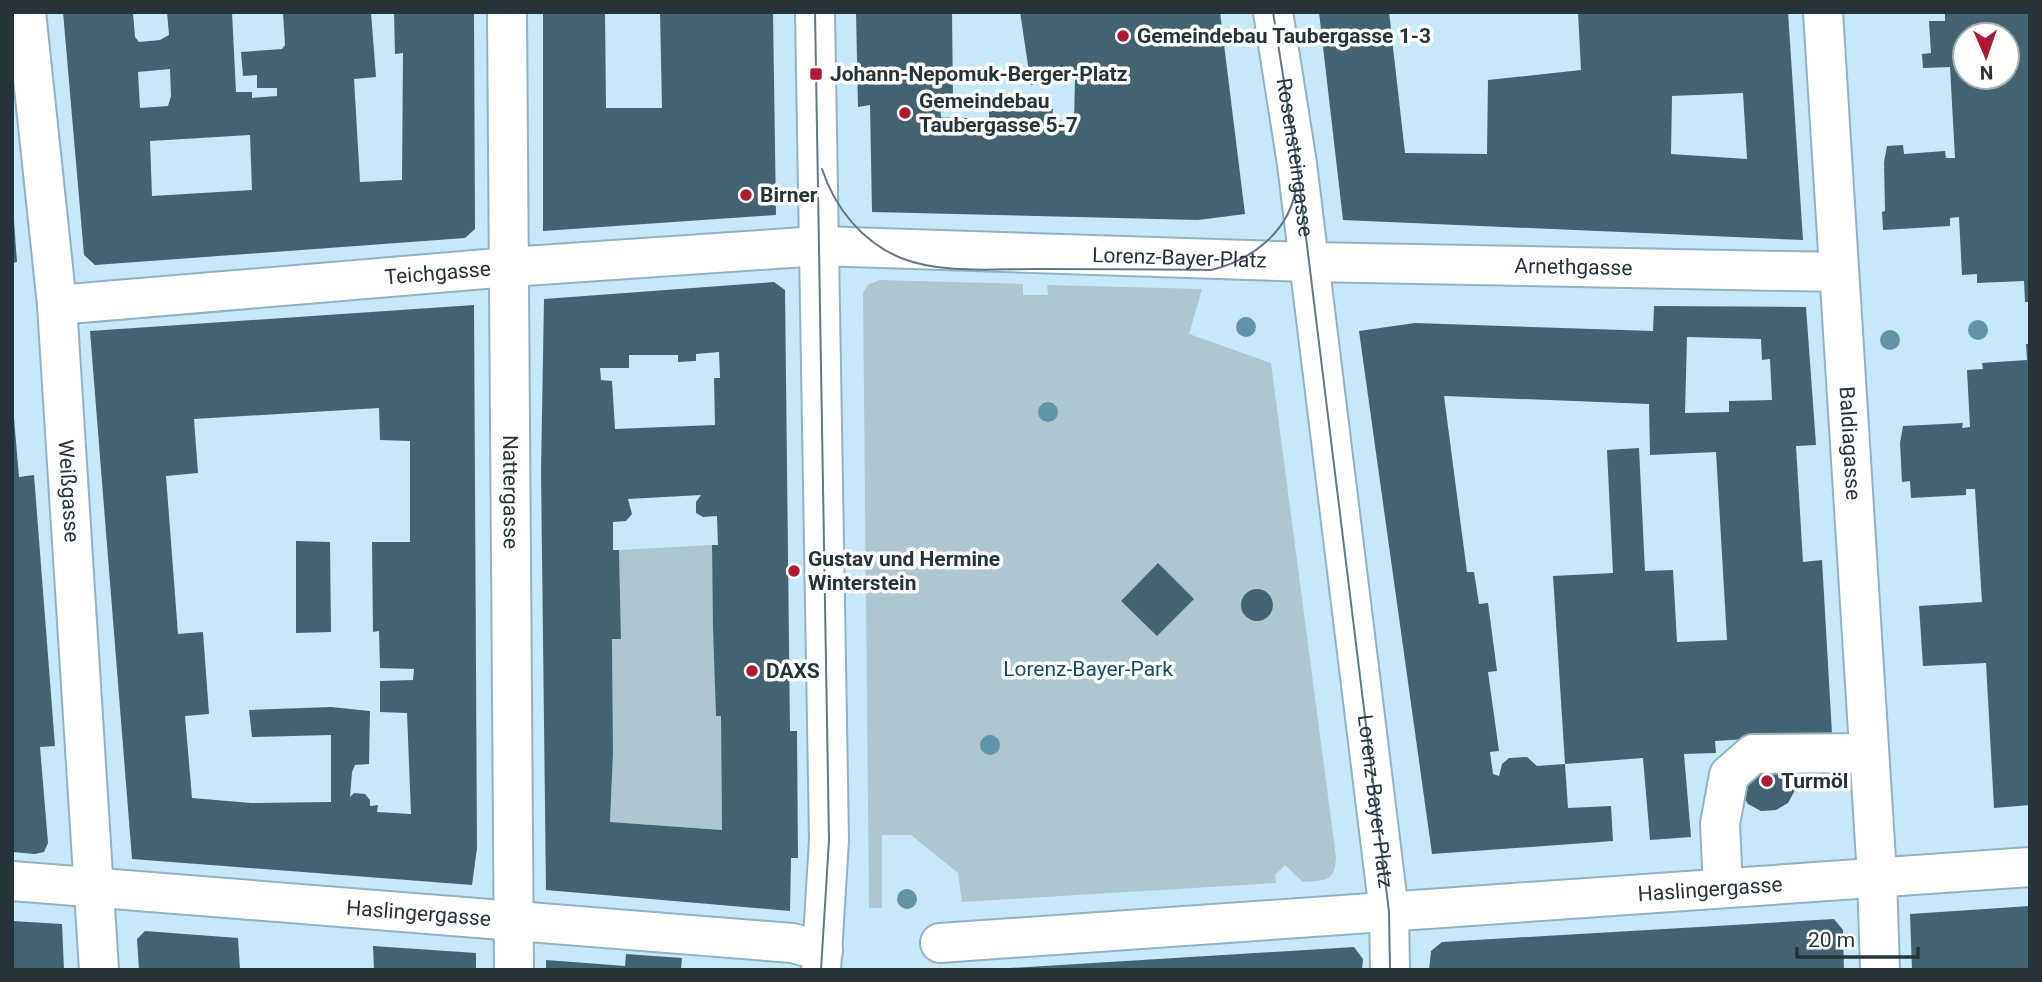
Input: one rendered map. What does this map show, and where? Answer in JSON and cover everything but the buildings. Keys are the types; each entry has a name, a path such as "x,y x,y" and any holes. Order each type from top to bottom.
{"street":[{"name":"Weißgasse","path":"26,12 57,304 99,970"},
{"name":"Nattergasse","path":"507,12 514,970"},
{"path":"815,12 829,840 822,960"},
{"name":"Rosensteingasse","path":"1272,12 1297,164 1308,262"},
{"name":"Baldiagasse","path":"1822,12 1877,876 1880,970"},
{"name":"Teichgasse","path":"57,304 510,267 819,246"},
{"name":"Lorenz-Bayer-Platz","path":"819,246 1308,262 1389,912 940,943"},
{"name":"Arnethgasse","path":"1308,262 1839,272"},
{"path":"1723,887 1720,824 1729,775 1753,754 1868,753"},
{"name":"Haslingergasse","path":"1389,912 2030,867"},
{"name":"Haslingergasse","path":"12,881 792,943 822,960"},
{"path":"1389,912 1390,970"}],"green space":[{"name":"Lorenz-Bayer-Park","path":"880,280 1023,284 1023,295 1048,295 1047,285 1202,289 1189,334 1271,363 1336,857 1331,876 1303,882 1285,865 1275,875 1276,883 962,902 958,873 911,835 882,835 882,908 869,908 863,292 869,284"},
{"path":"712,545 716,715 721,716 722,830 610,822 613,753 612,639 621,639 619,550"}],"tram line":[{"path":"815,12 829,840 821,970"},
{"path":"1273,12 1297,164 1389,912 1390,970"},
{"path":"822,169 842,210 874,243 916,263 967,270 1211,270 1241,259 1266,242 1286,218 1296,188"}],"place":[{"name":"Gemeindebau Taubergasse 1-3","path":"1123,36"},
{"name":"Johann-Nepomuk-Berger-Platz","path":"816,74"},
{"name":"Gemeindebau Taubergasse 5-7","path":"905,113"},
{"name":"Birner","path":"746,195"},
{"name":"Gustav und Hermine Winterstein","path":"794,571"},
{"name":"DAXS","path":"752,671"},
{"name":"Turmöl","path":"1767,781"}]}
